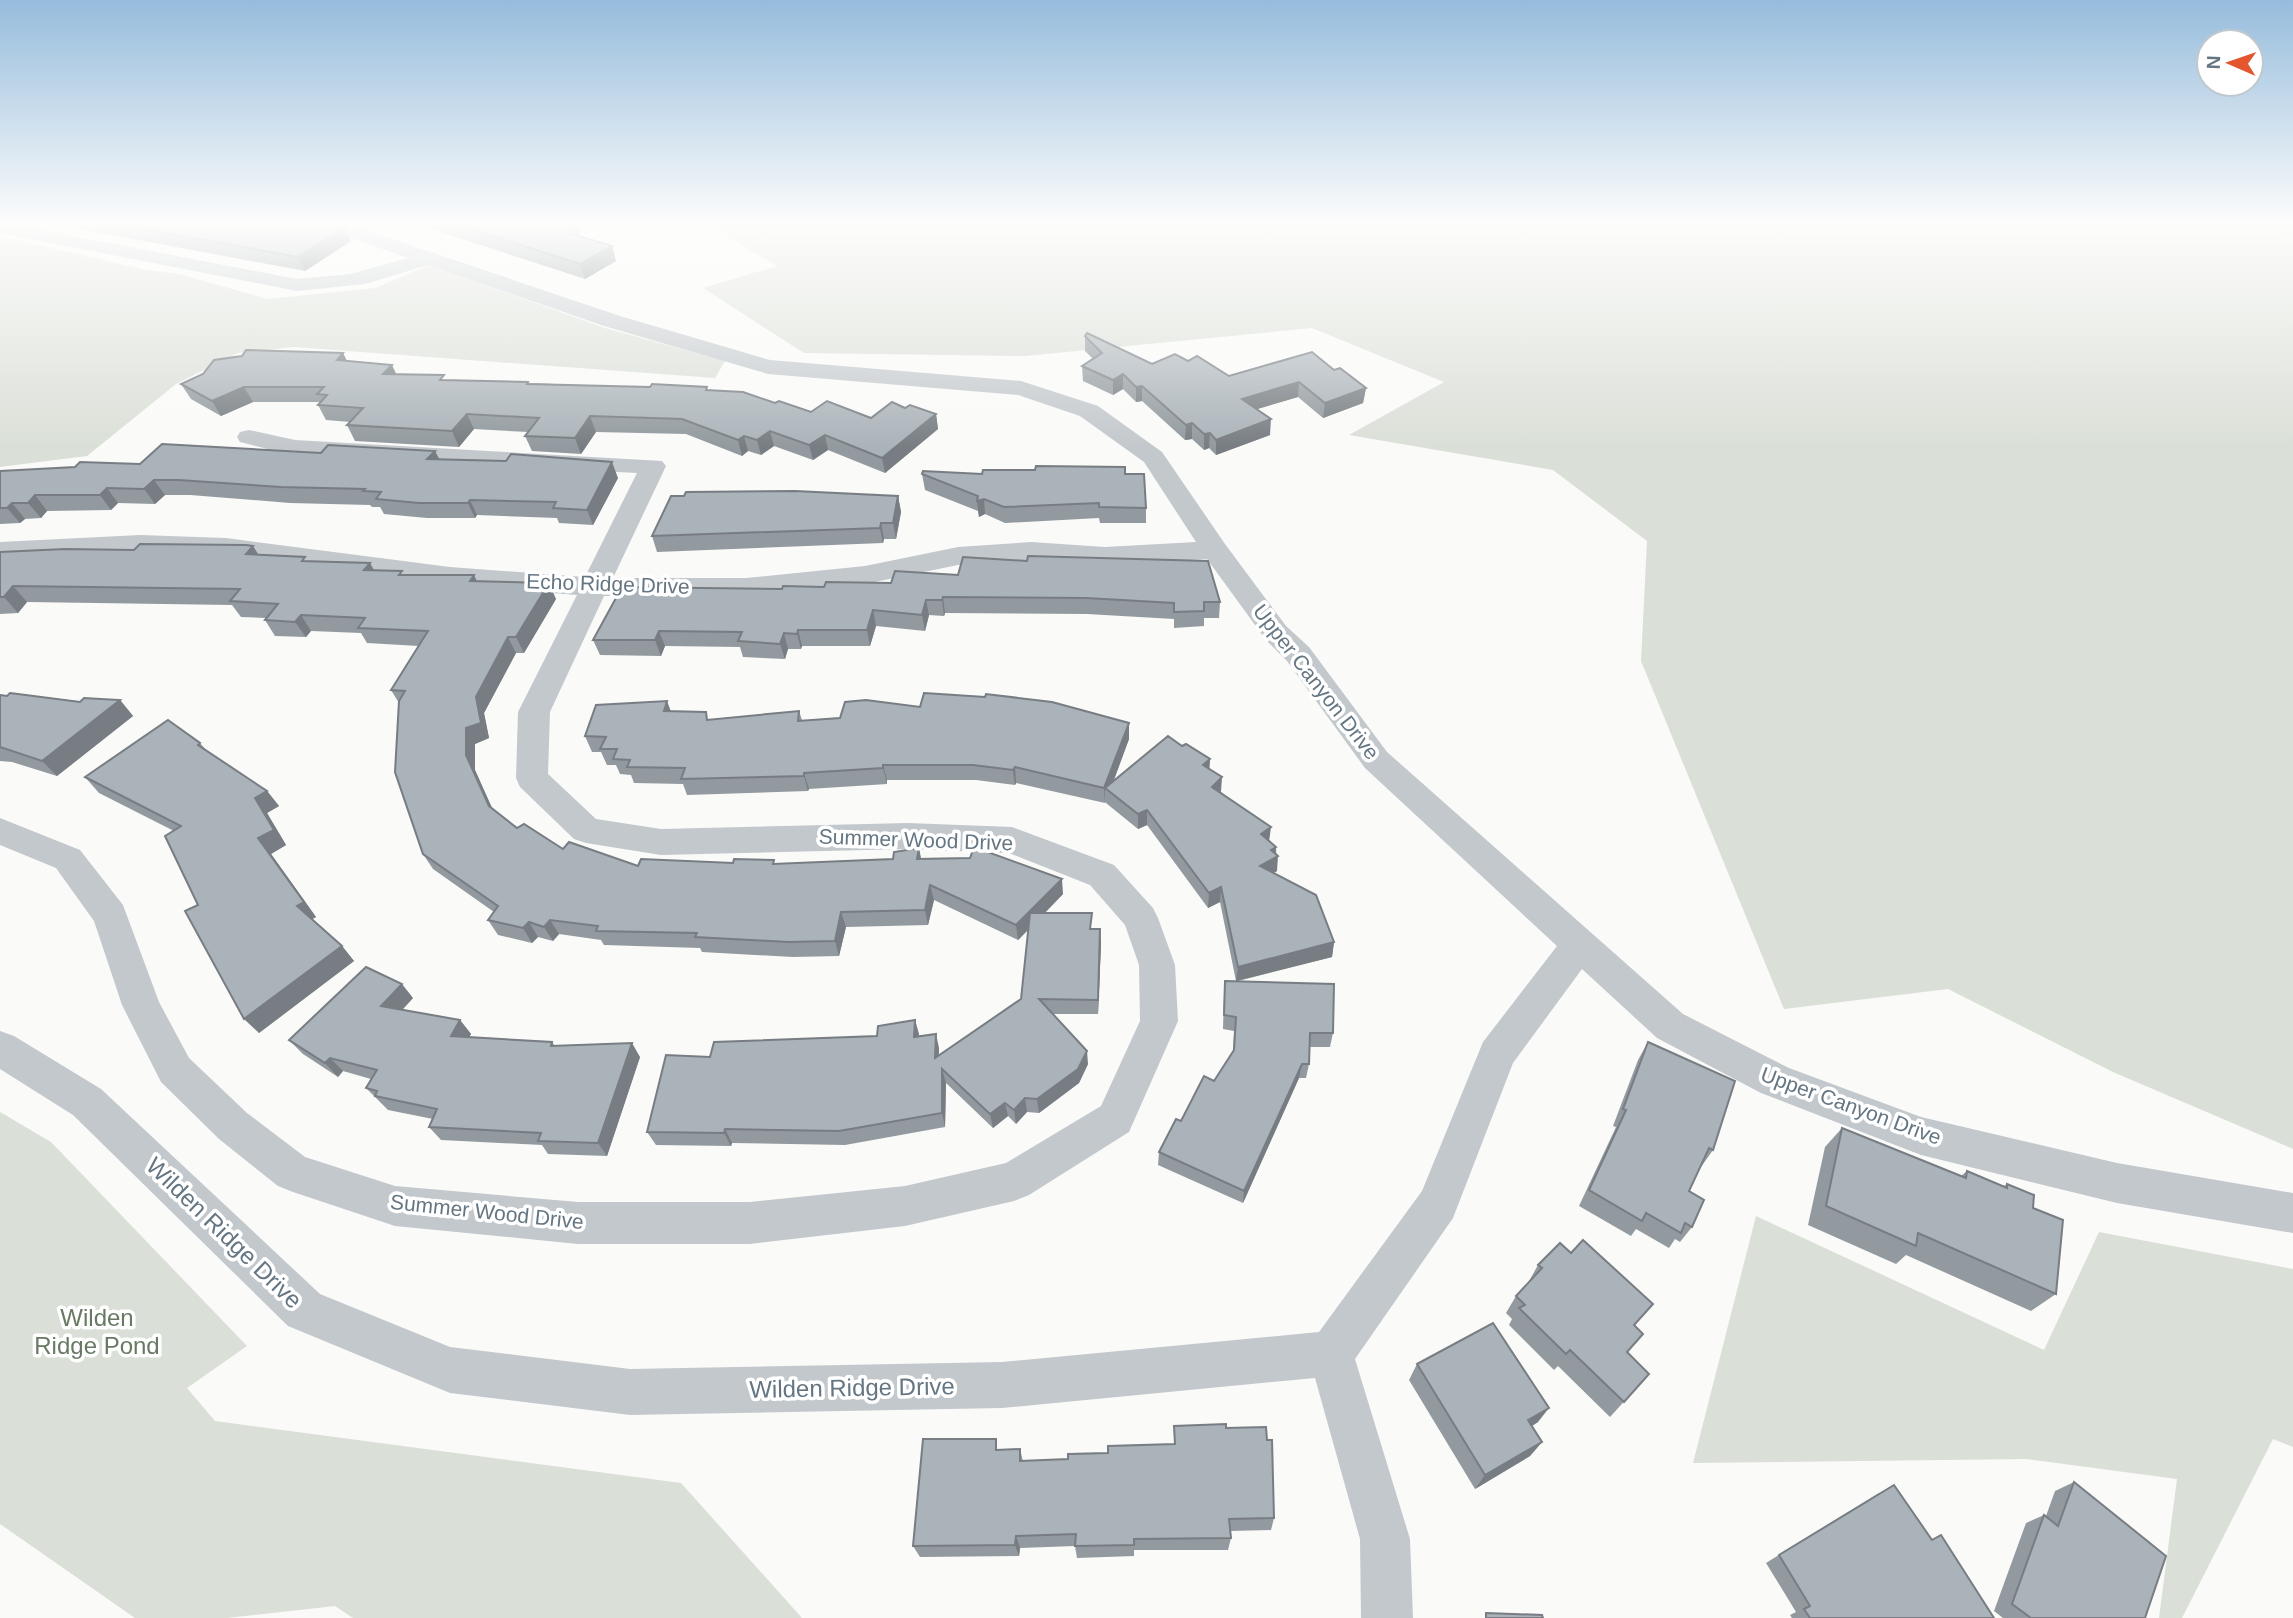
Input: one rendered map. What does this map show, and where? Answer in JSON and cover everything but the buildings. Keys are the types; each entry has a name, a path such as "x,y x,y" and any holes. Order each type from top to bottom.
{"street":[{"name":"Upper Canyon Drive","path":"546,298 612,321 768,367 1021,388 1089,411 1153,457 1215,550 1276,633 1298,654 1376,760 1670,1026 1775,1081 1921,1136 2118,1183 2293,1213"},
{"name":"Summer Wood Drive","path":"0,831 68,859 110,915 141,1005 175,1070 233,1126 293,1172 395,1206 578,1223 750,1223 905,1206 1014,1181 1115,1118 1159,1021 1157,965 1140,918 1102,875 1012,840 908,835 661,842 586,830 532,778 534,712 653,466 295,449 249,437"},
{"name":"Echo Ridge Drive","path":"0,551 140,542 226,546 450,576 596,587 746,587 865,575 958,556 1031,551 1105,556 1215,550"},
{"path":"1387,1618 1385,1539 1331,1354 1438,1204 1497,1054 1581,943"},
{"name":"Wilden Ridge Drive","path":"0,1048 87,1102 304,1310 450,1370 644,1392 1002,1385 1331,1354"}],"green space":[{"path":"0,298 520,298 605,328 725,361 715,378 294,347 238,353 176,384 87,456 0,467"},
{"path":"718,298 2293,298 2293,1149 2113,1072 1948,989 1784,1009 1641,661 1647,541 1553,470 1349,435 1444,382 1312,328 1025,356 804,353"},
{"name":"Wilden Ridge Pond","path":"0,1112 51,1142 247,1346 187,1388 215,1421 681,1483 802,1618 353,1618 335,1606 227,1618 135,1618 0,1524"},
{"path":"1756,1216 2044,1350 2099,1232 2293,1269 2293,1447 2273,1439 2182,1618 2159,1618 2177,1479 2027,1459 1693,1463"}]}
